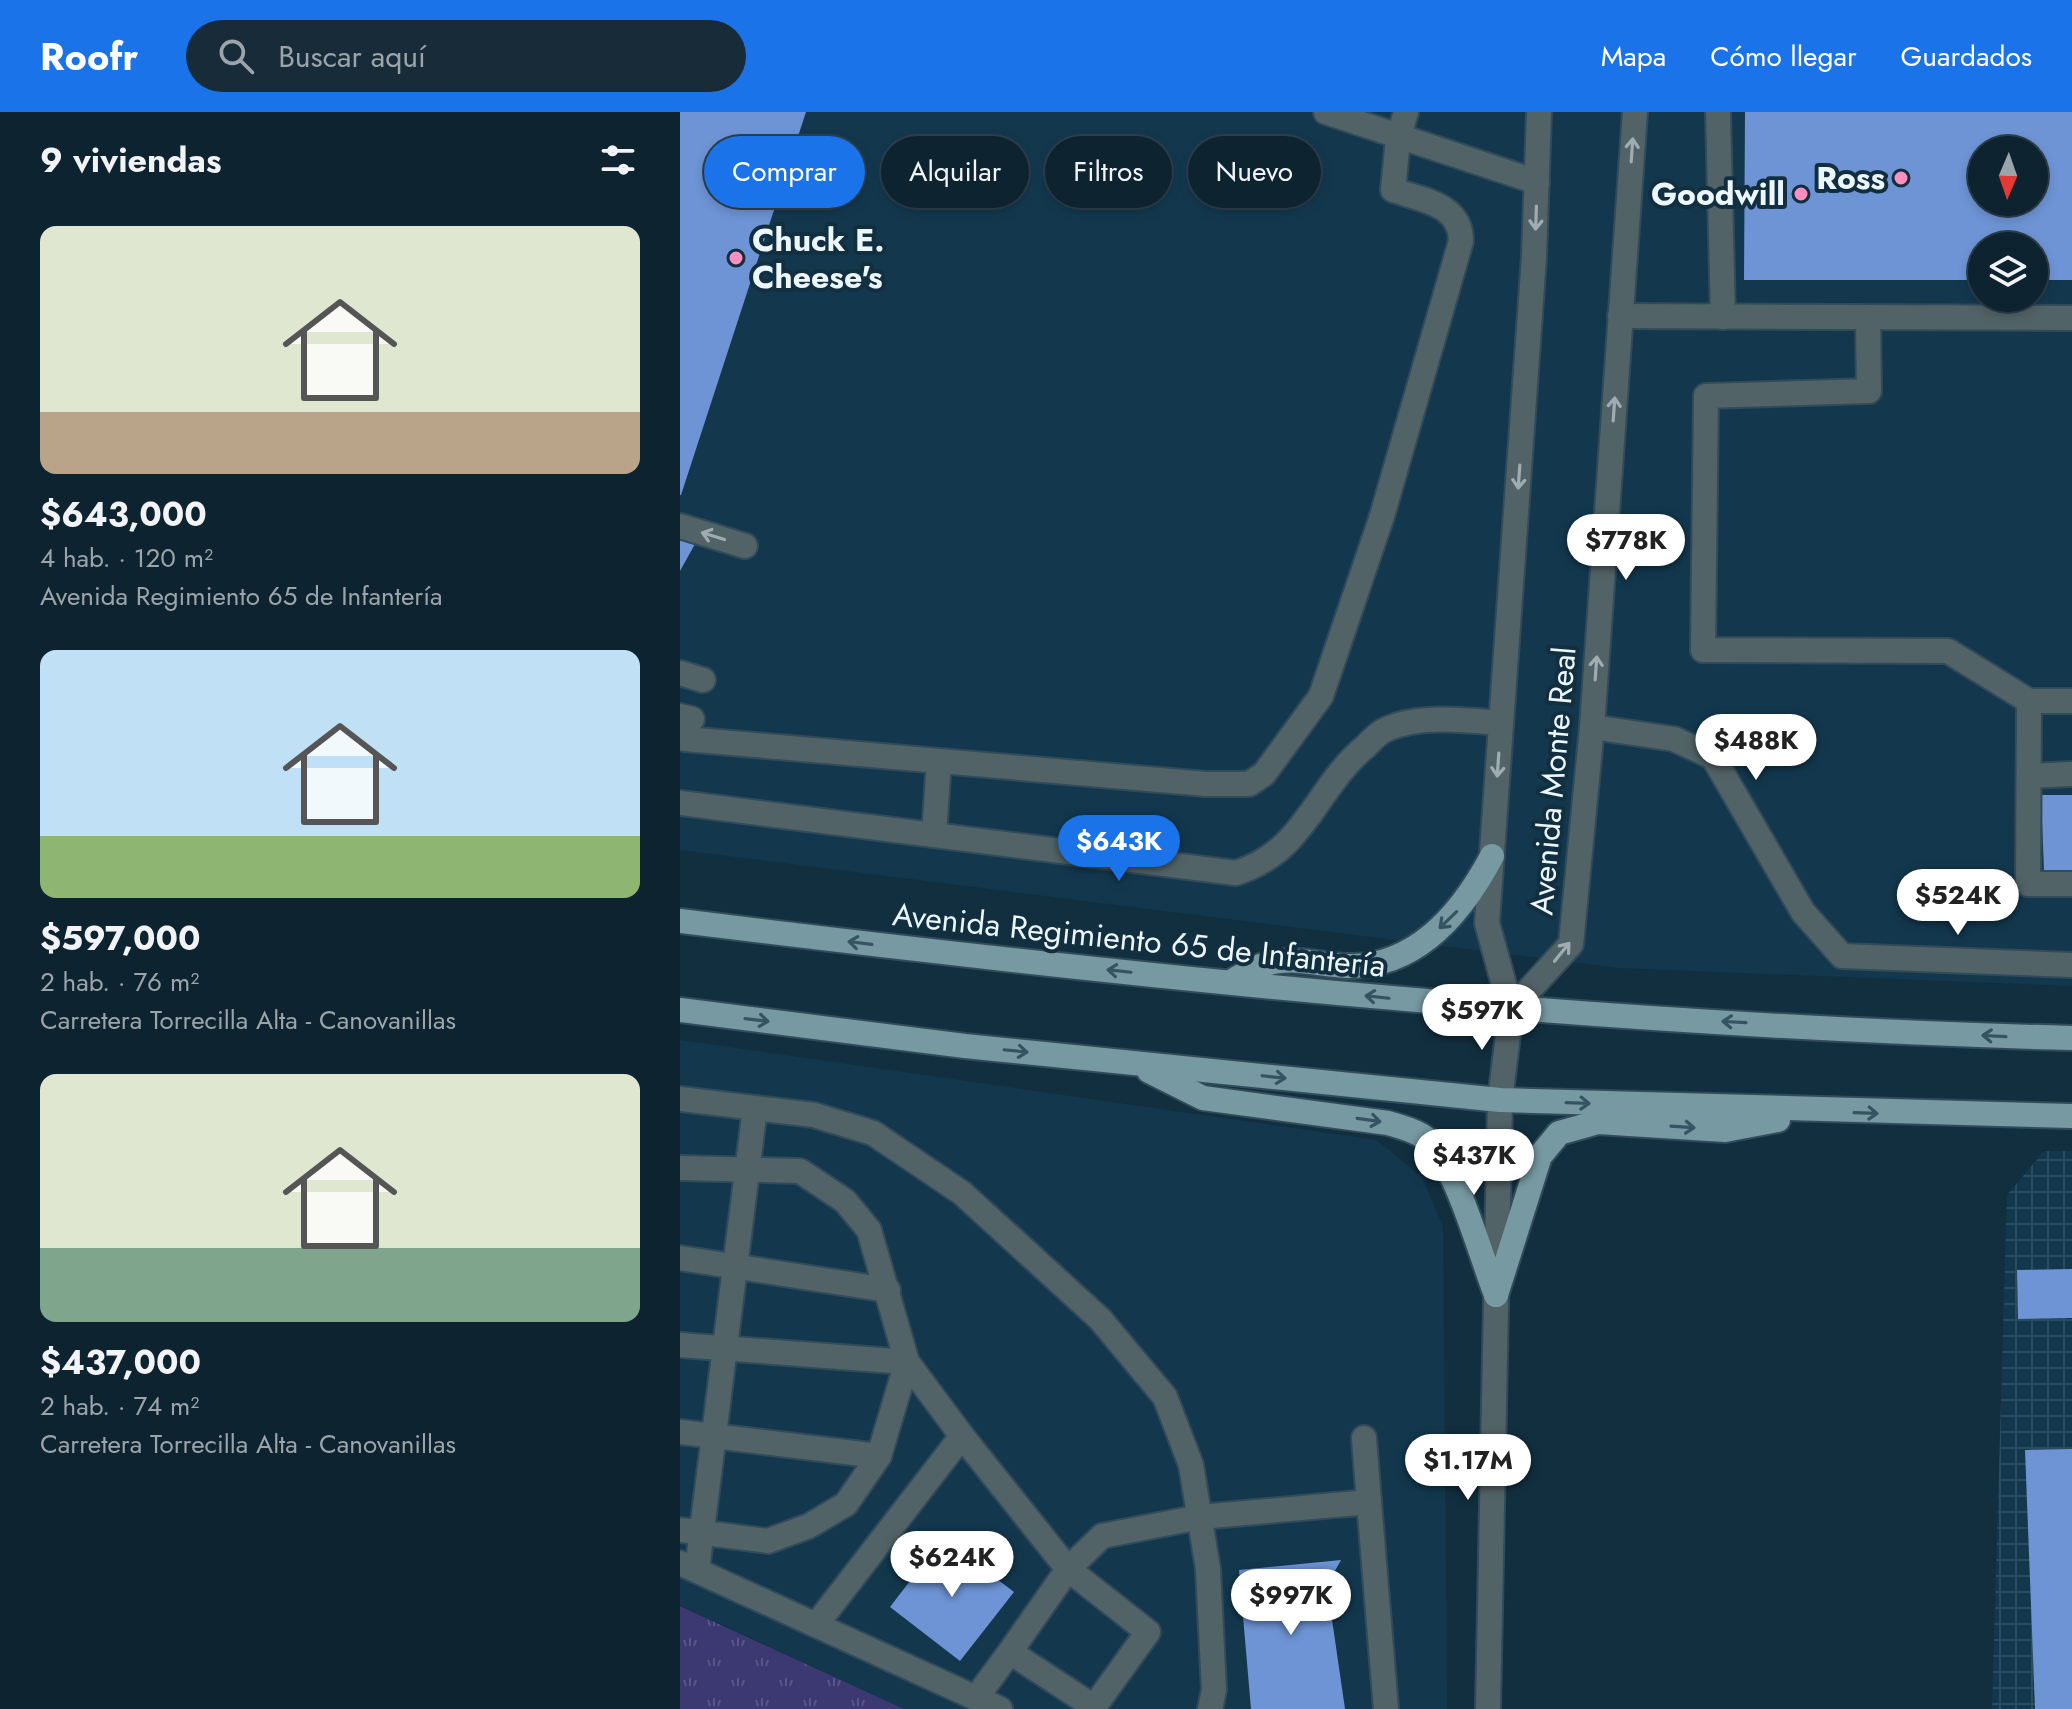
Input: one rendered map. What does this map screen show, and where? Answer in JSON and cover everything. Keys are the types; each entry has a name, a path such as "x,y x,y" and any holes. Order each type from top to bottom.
{"main road":[{"path":"1230,982 1263,964 1288,960 1354,966 1384,962 1448,922 1475,888 1492,856"},
{"name":"Avenida Regimiento 65 de Infantería","path":"680,921 971,957 1511,1010 2072,1038"},
{"path":"680,1010 1132,1063 1500,1100 2072,1116"},
{"path":"1132,1063 1203,1098 1388,1123 1413,1131 1431,1143 1449,1171 1496,1295"},
{"path":"1496,1295 1540,1156 1559,1133 1598,1122 1725,1130 1820,1111"}],"street":[{"path":"1326,112 1398,139 1537,182"},
{"path":"686,725 939,761 1206,784 1249,784 1264,774 1321,696 1382,516 1461,241 1461,225 1455,214 1393,190 1398,139 1406,112"},
{"name":"Avenida Monte Real","path":"1511,1010 1487,923 1537,182 1539,112"},
{"name":"Avenida Monte Real","path":"1511,1010 1571,944 1592,727 1635,112"},
{"path":"1718,112 1723,317"},
{"path":"1620,316 2072,318"},
{"path":"1868,318 1869,391 1706,396 1703,650 1948,651 2029,701 2072,701"},
{"path":"680,526 745,546"},
{"path":"2029,701 2028,884 2072,884"},
{"path":"680,803 1236,873 1263,865 1294,838 1347,761 1385,730 1442,718 1501,723"},
{"path":"1592,727 1674,739 1713,757 1803,912 1842,956 2072,965"},
{"path":"934,835 939,761"},
{"path":"2029,776 2072,774"},
{"path":"1488,1709 1500,1100 1511,1010"},
{"path":"680,1099 814,1115 873,1133 962,1193 1100,1319 1165,1397 1191,1465 1209,1584 1214,1690 1210,1709"},
{"path":"755,1108 716,1436 691,1532 688,1567 1000,1709"},
{"path":"680,1168 800,1171 845,1201 869,1230 907,1362 1068,1569 1148,1632 1094,1707 1010,1652"},
{"path":"680,1258 888,1290"},
{"path":"680,1345 907,1362"},
{"path":"691,1532 768,1541 809,1526 846,1504 879,1456 907,1362"},
{"path":"680,1432 879,1456"},
{"path":"816,1625 962,1436"},
{"path":"1364,1438 1386,1709"},
{"path":"976,1698 1068,1569 1102,1536 1200,1517 1369,1502"}],"shaded area":[{"path":"680,112 2072,112 2072,986 1619,968 680,850"},
{"path":"680,1040 1376,1140 1422,1177 1443,1227 1447,1709 904,1709 680,1605"},
{"path":"2044,1151 2072,1151 2072,1709 1992,1709 2007,1195"}],"green space":[{"path":"680,1606 904,1709 680,1709"}],"building":[{"path":"680,112 806,112 798,136 704,136 704,208 775,208 680,495"},
{"path":"1745,112 2072,112 2072,280 2048,280 2048,232 1968,232 1968,280 1744,280"},
{"path":"680,536 695,544 680,571"},
{"path":"2041,795 2072,795 2072,872 2044,871"},
{"path":"2072,1269 2072,1318 2018,1319 2017,1270"},
{"path":"2072,1449 2072,1709 2035,1709 2025,1450"},
{"path":"943,1538 1014,1592 960,1661 890,1607"},
{"path":"1341,1560 1327,1585 1345,1709 1251,1709 1239,1570"}],"place":[{"name":"Ross","path":"1901,178"},
{"name":"Goodwill","path":"1801,194"},
{"name":"Chuck E. Cheese's","path":"736,258"}]}
